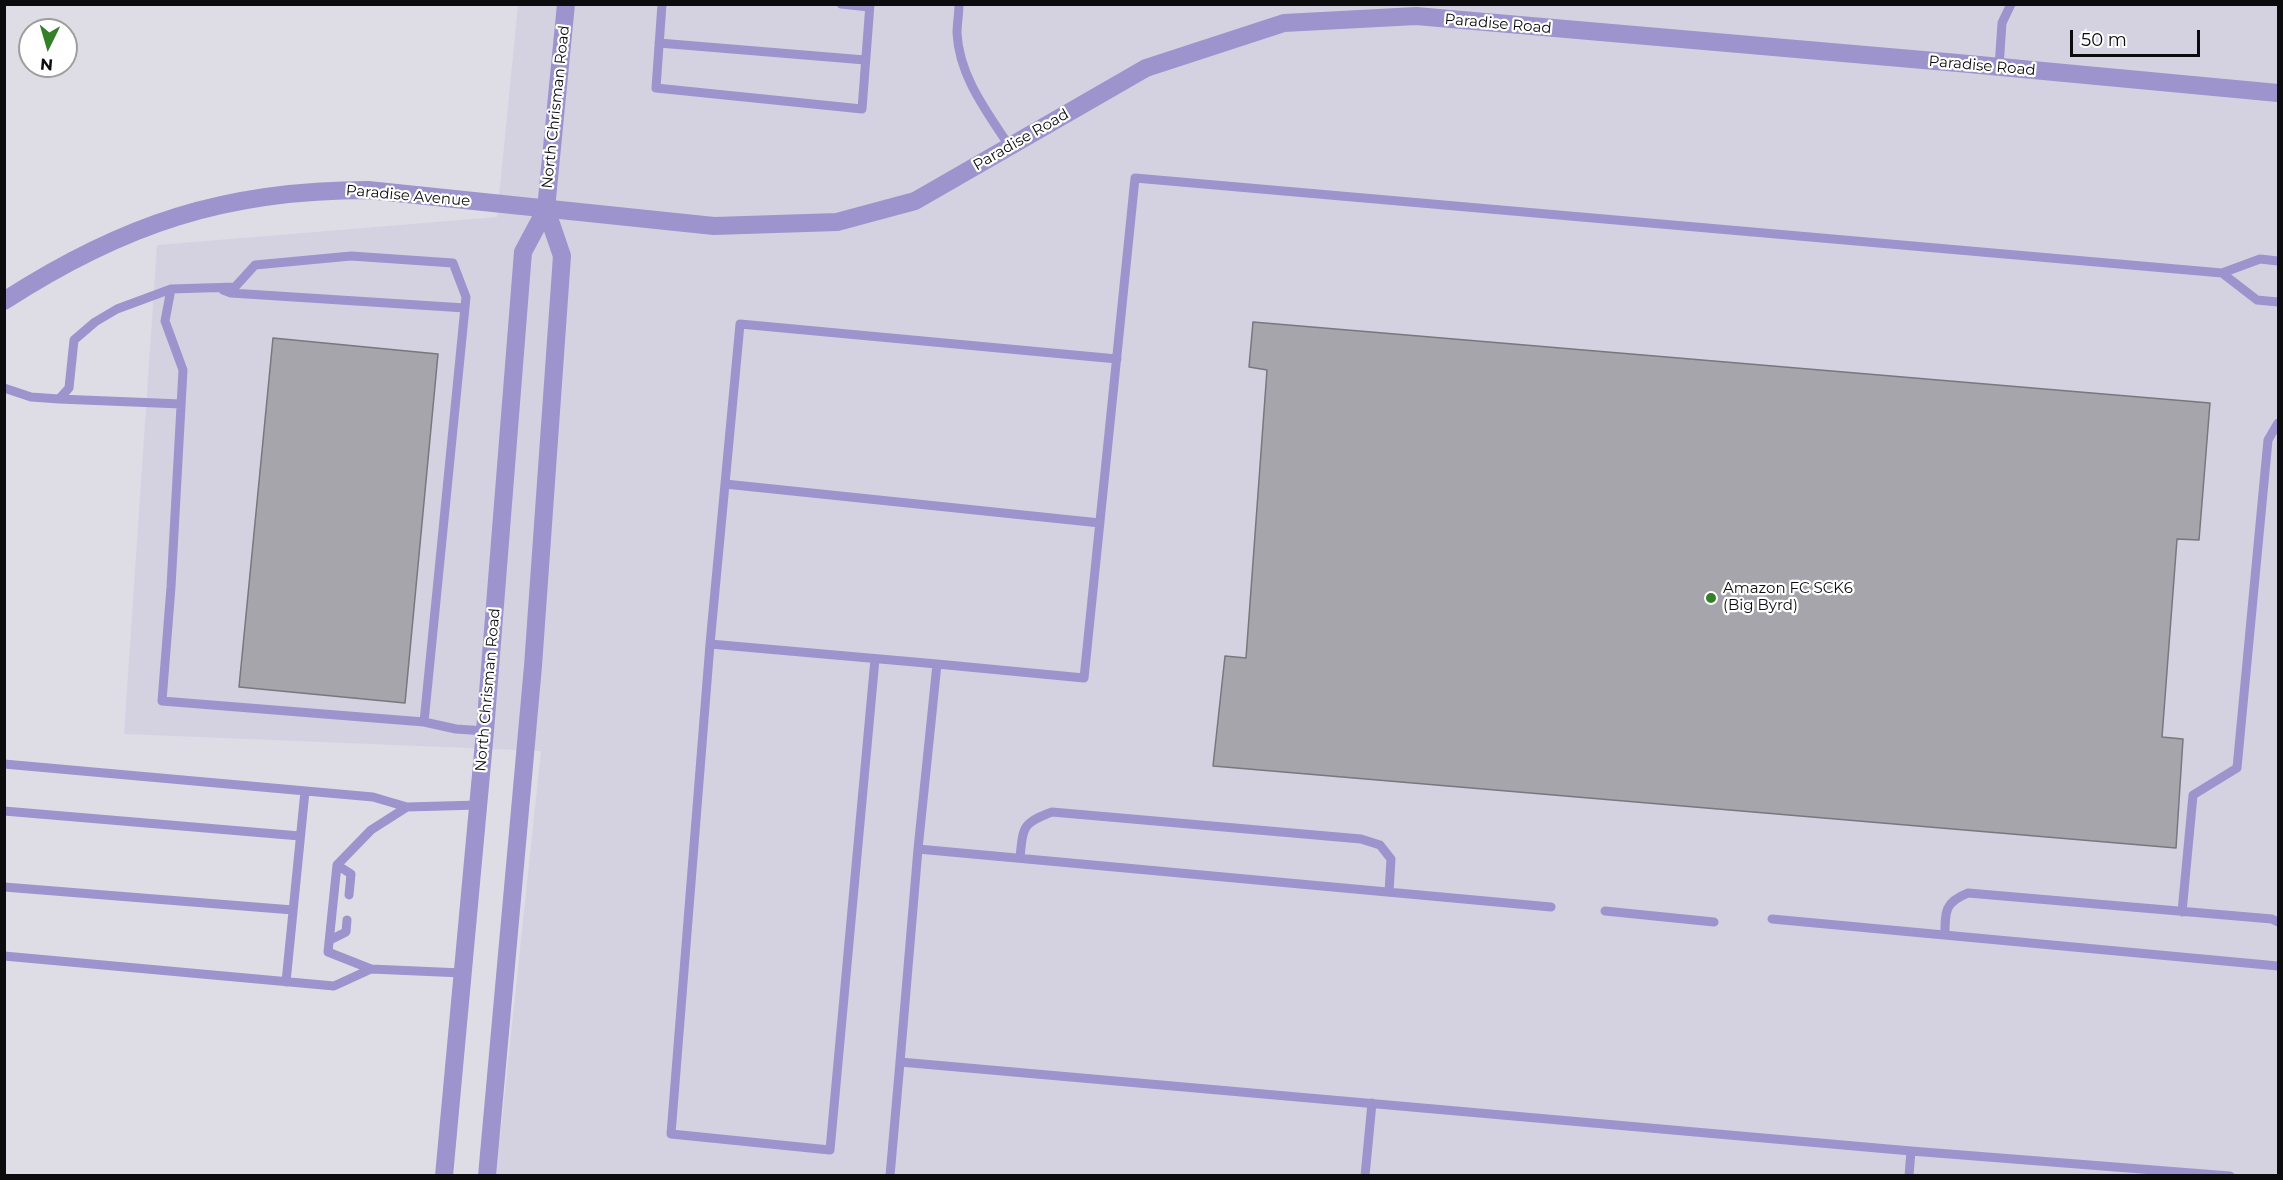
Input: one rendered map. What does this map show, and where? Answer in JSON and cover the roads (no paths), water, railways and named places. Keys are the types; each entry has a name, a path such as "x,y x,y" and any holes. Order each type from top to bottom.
{"street":[{"name":"North Chrisman Road","path":"444,1176 485,731 524,252 546,208 566,4"},
{"name":"Paradise Road","path":"546,208 714,226 837,222 915,201 1146,68 1284,23 1416,16 2278,93"},
{"name":"Paradise Avenue","path":"4,301 75,258 130,232 168,218 217,205 277,194 327,190 368,190 546,208"},
{"name":"North Chrisman Road","path":"487,1176 533,666 562,256 546,208"}],"lane":[{"path":"662,4 656,88 862,109 869,6 841,4"},
{"path":"959,4 957,33 962,64 977,97 1010,147"},
{"path":"1999,67 2002,23 2011,4"},
{"path":"659,43 866,60"},
{"path":"710,644 1084,678 1135,178 2222,273 2260,259 2278,261"},
{"path":"59,399 69,388 74,340 95,322 117,309 171,289 235,287 255,265 351,256 453,263 466,297 424,722"},
{"path":"2222,273 2258,300 2278,302"},
{"path":"218,287 231,293 465,308"},
{"path":"171,289 165,321 183,370 162,701 424,722 456,729 485,731"},
{"path":"874,659 830,1150 671,1134 710,644 740,324 1117,359"},
{"path":"4,388 31,397 181,404"},
{"path":"2182,912 2193,795 2236,768 2268,440 2278,423"},
{"path":"725,484 1100,523"},
{"path":"890,1176 918,849 937,664"},
{"path":"4,764 373,796 407,807 478,805"},
{"path":"286,982 305,790"},
{"path":"407,807 371,830 337,865 328,952 371,969 462,973"},
{"path":"4,811 300,836"},
{"path":"1020,858 1022,831 1034,819 1052,812 1361,838 1380,845 1391,859 1389,892"},
{"path":"918,849 1551,907"},
{"path":"337,865 351,874 349,895"},
{"path":"4,888 293,910"},
{"path":"1945,934 1945,913 1954,899 1968,893 2278,922"},
{"path":"1605,911 1714,922"},
{"path":"330,940 346,932 347,920"},
{"path":"1772,920 2278,966"},
{"path":"4,956 334,986 371,969"},
{"path":"900,1062 2230,1176"},
{"path":"1365,1176 1372,1103"},
{"path":"1909,1176 1911,1150"}],"place":[{"name":"Amazon FC SCK6 (Big Byrd)","path":"1711,598"}]}
